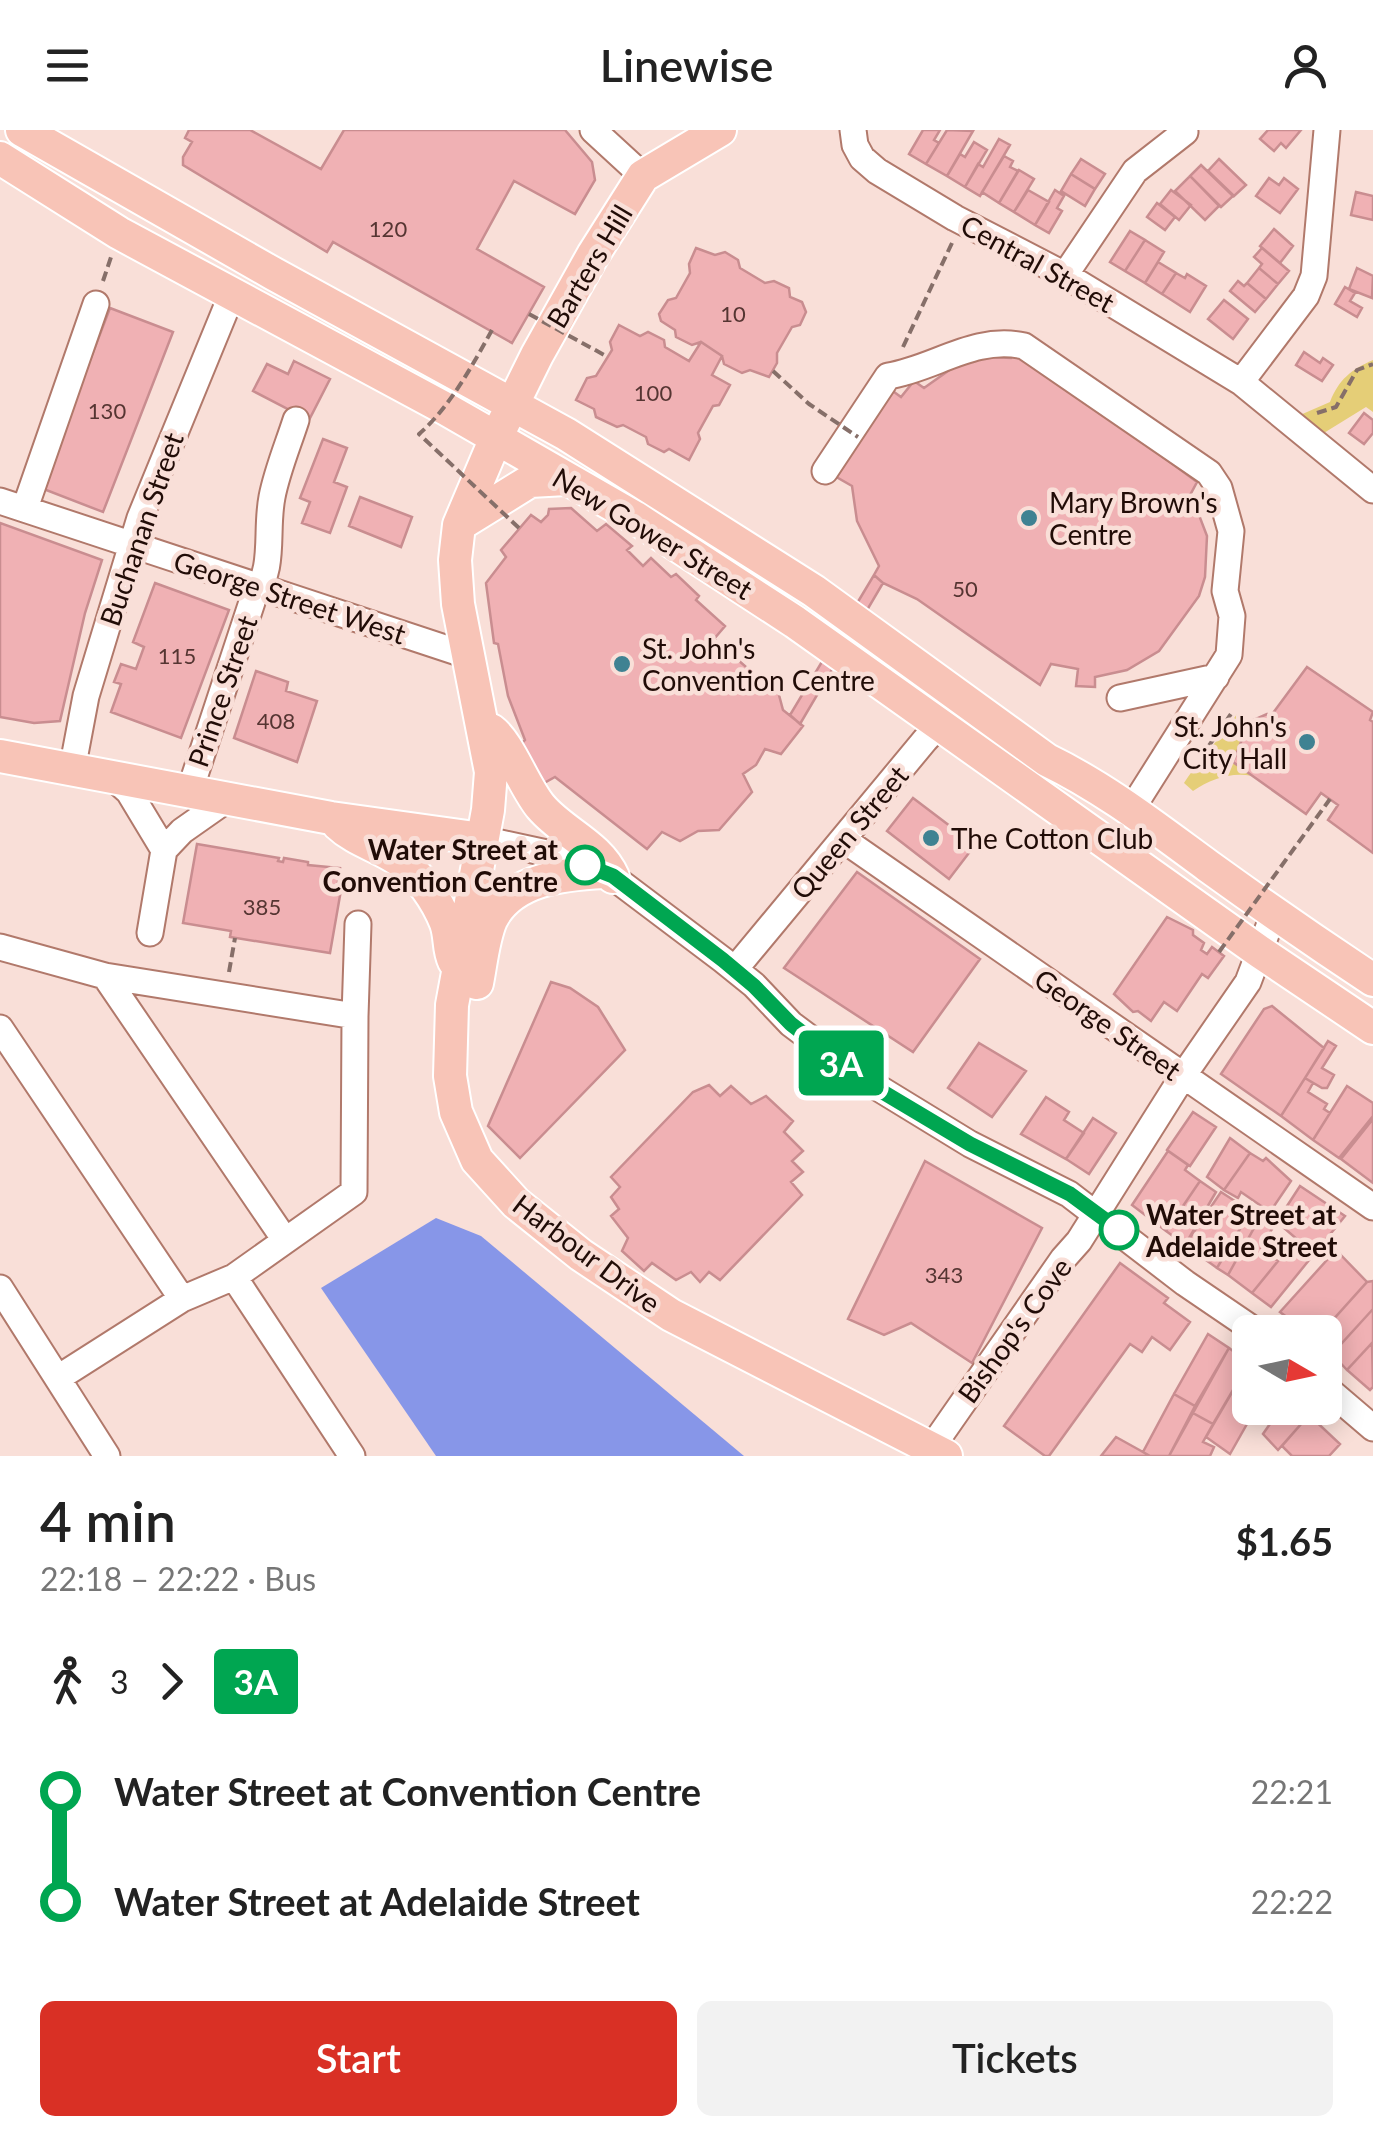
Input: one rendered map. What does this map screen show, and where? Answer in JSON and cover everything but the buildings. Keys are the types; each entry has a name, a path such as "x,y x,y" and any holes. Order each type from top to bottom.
{"main road":[{"name":"New Gower Street","path":"22,130 566,434 757,553 1047,760 1130,810 1373,980"},
{"name":"Barters Hill","path":"484,724 466,655 456,581 459,525 496,438 546,338 643,176 720,130"},
{"name":"New Gower Street","path":"0,158 119,233 634,516 764,601 1373,1028"},
{"path":"459,525 530,480 568,479"},
{"path":"449,1044 471,1016 489,927 500,907 538,882 575,873 608,874 606,859 554,821 538,803 510,760 500,736 484,724"},
{"name":"Harbour Drive","path":"484,724 491,772 449,1044 456,1112 465,1136 494,1182 528,1213 646,1301 939,1452"},
{"path":"0,756 330,818 482,839"},
{"path":"330,818 352,837 398,858 421,882 447,925 448,948 458,968"}],"street":[{"path":"594,130 643,176"},
{"name":"Central Street","path":"854,130 855,145 862,158 877,172 1065,275 1241,382 1373,490"},
{"path":"1241,382 1306,296 1314,276 1327,130"},
{"path":"1065,275 1135,171 1185,132"},
{"name":"Buchanan Street","path":"72,770 86,696 140,518 232,294"},
{"path":"12,504 96,304"},
{"path":"826,471 854,434 888,376 916,370 945,355 1011,343 1024,346 1209,473 1219,488 1232,531 1225,591 1231,606 1232,643 1216,677 1130,810"},
{"name":"Prince Street","path":"190,790 253,599 262,586 270,548 271,499 296,420"},
{"name":"George Street West","path":"12,504 466,655"},
{"path":"1120,698 1216,677"},
{"name":"Queen Street","path":"734,969 940,724 972,707"},
{"path":"112,777 136,802 164,850"},
{"path":"150,933 164,850 182,831 229,798"},
{"path":"482,839 565,857 608,874 734,969 791,1024 866,1082 970,1144 1070,1194 1233,1315"},
{"name":"George Street","path":"844,840 1373,1207"},
{"name":"Bishop's Cove","path":"939,1452 1248,982 1274,914"},
{"path":"58,1378 182,1299 234,1277 354,1192 358,924"},
{"path":"0,947 105,976 356,1016"},
{"path":"105,976 285,1240"},
{"path":"0,1028 182,1299"},
{"path":"234,1277 352,1456"},
{"path":"0,1288 107,1456"},
{"path":"1342,1402 1373,1428"}],"path":[{"path":"96,304 119,233"},
{"path":"898,360 952,243"},
{"path":"529,314 608,357"},
{"path":"492,330 470,368 429,426 419,434 519,528"},
{"path":"1308,416 1336,406 1358,370 1373,364"},
{"path":"773,370 809,404 854,434"},
{"path":"1208,747 1233,711"},
{"path":"1219,952 1330,800"}],"shaded area":[{"path":"1373,360 1373,412 1366,407 1319,436 1291,419 1330,402 1347,376"},
{"path":"1237,714 1249,722 1233,761 1252,776 1221,778 1193,791 1184,783"}],"water":[{"path":"436,1218 481,1236 744,1456 436,1456 321,1288"}],"bus line":[{"name":"3A","path":"585,865 613,876 723,960 791,1024 866,1082 970,1144 1070,1194 1119,1230"}],"place":[{"name":"Mary Brown's Centre","path":"1029,518"},
{"name":"St. John's Convention Centre","path":"622,664"},
{"name":"St. John's City Hall","path":"1307,742"},
{"name":"The Cotton Club","path":"931,838"},
{"name":"Water Street at Convention Centre","path":"585,865"},
{"name":"Water Street at Adelaide Street","path":"1119,1230"}]}
